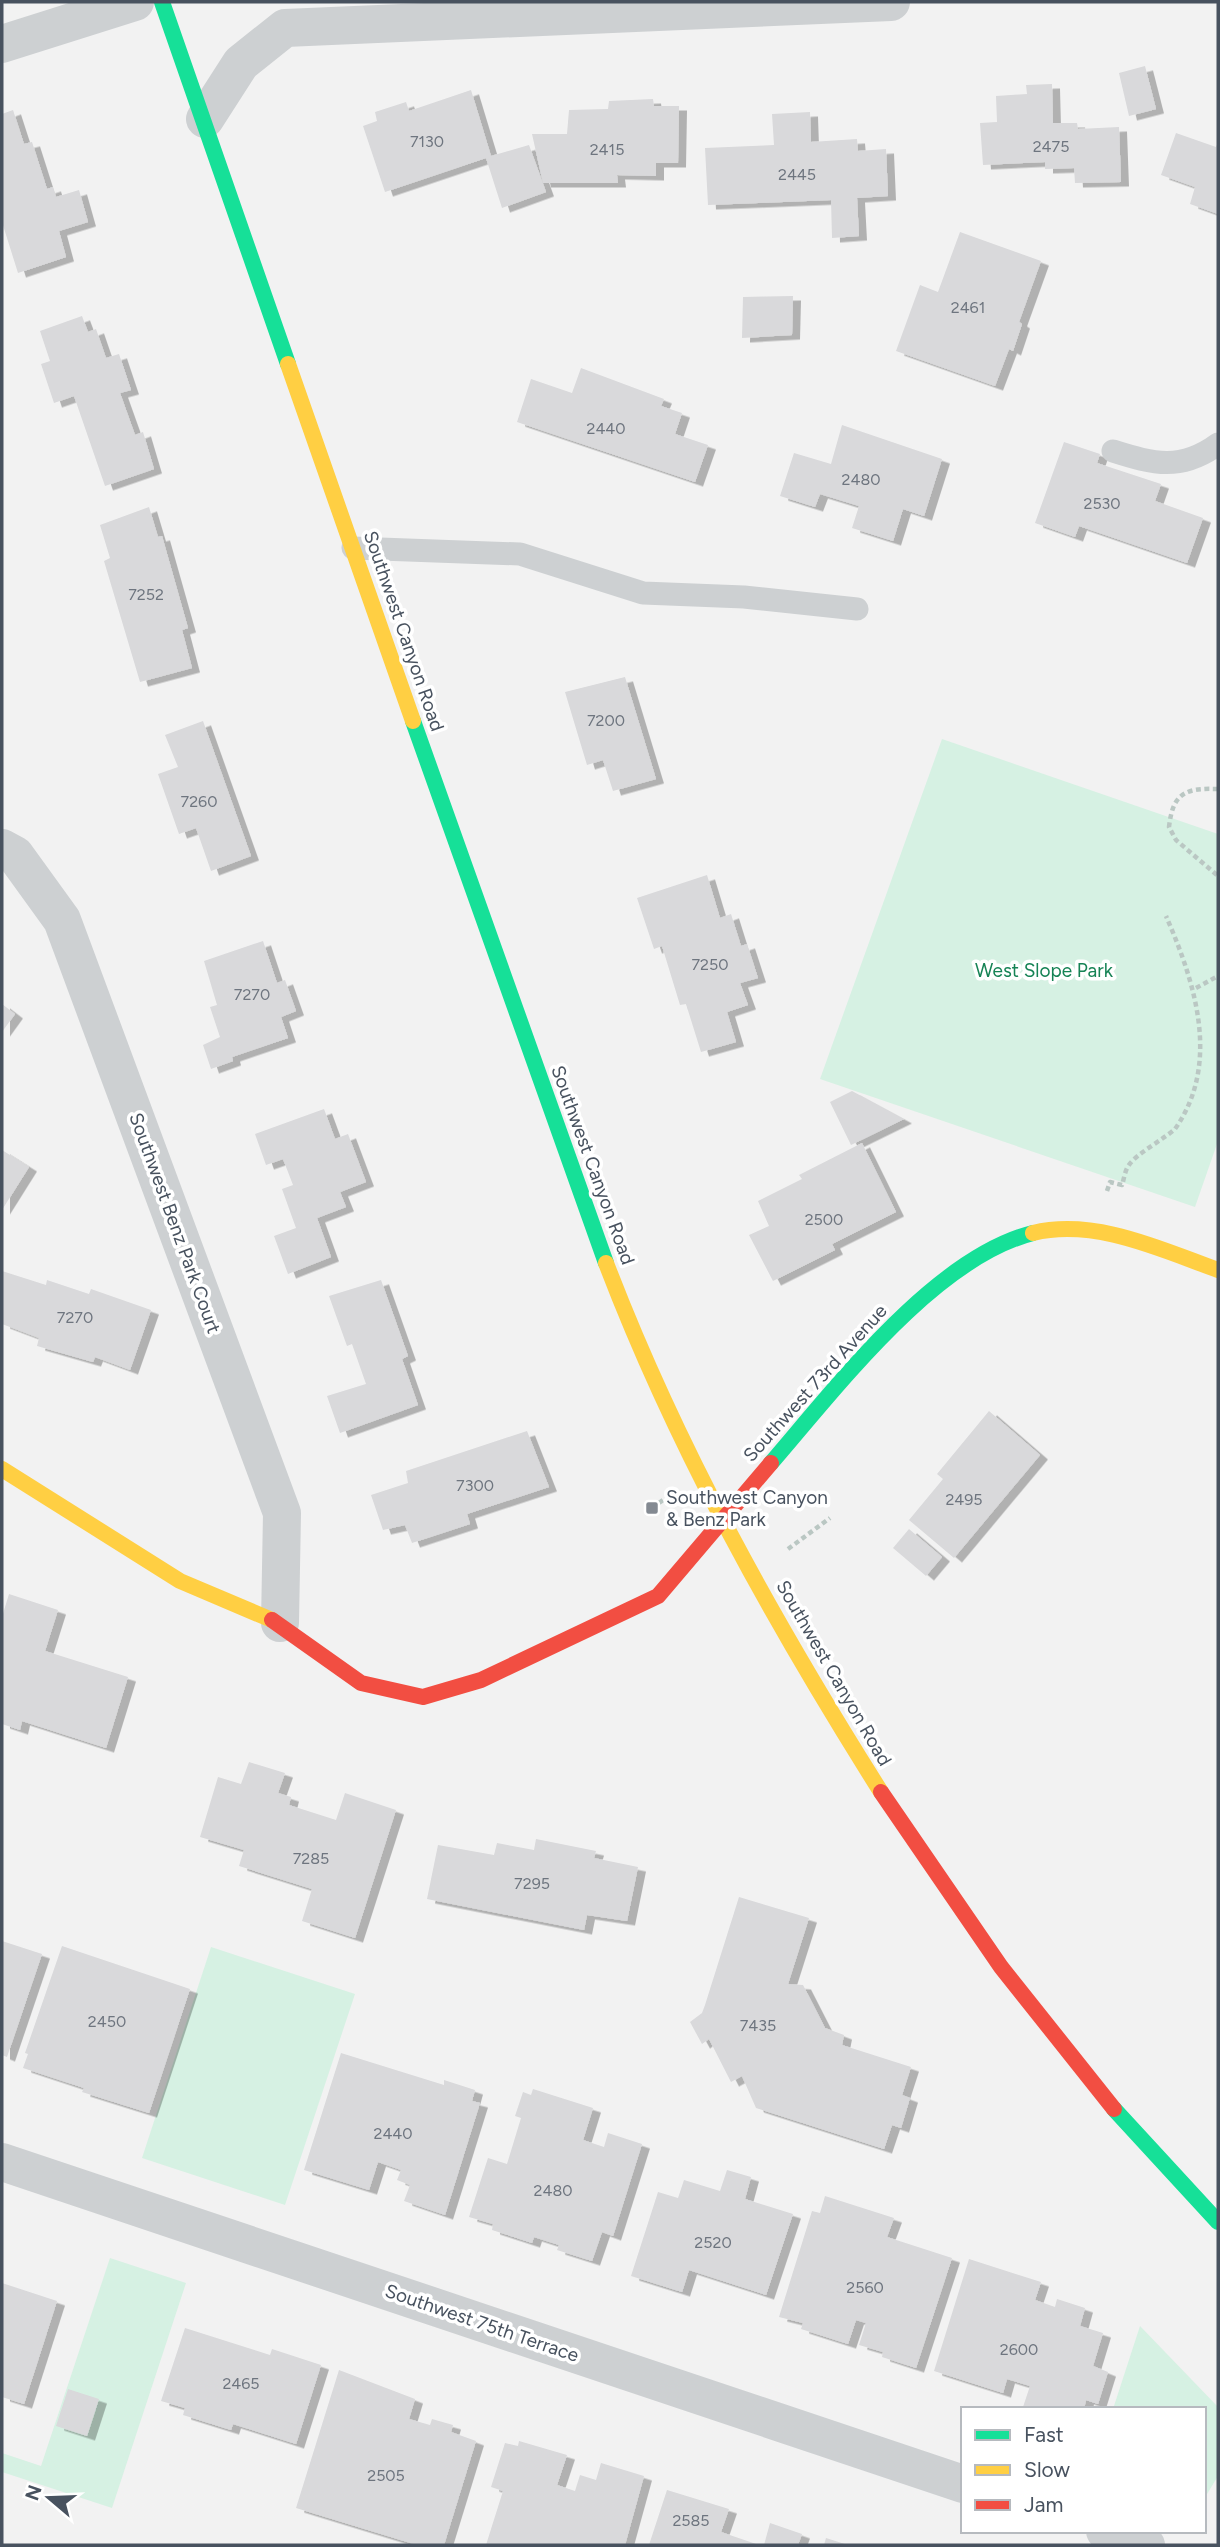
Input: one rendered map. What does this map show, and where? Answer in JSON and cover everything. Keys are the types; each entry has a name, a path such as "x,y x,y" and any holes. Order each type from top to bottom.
{"main road":[{"name":"Southwest Canyon Road","path":"162,2 597,1243 656,1384 722,1519 838,1727 908,1838 1062,2047 1218,2222"},
{"name":"Southwest 73rd Avenue","path":"2,1469 180,1581 280,1623 361,1683 423,1697 481,1680 658,1596 865,1354 912,1307 958,1272 1010,1240 1054,1228 1124,1236 1218,1270"}],"street":[{"path":"2,44 135,2"},
{"path":"205,119 241,64 285,28 891,2"},
{"name":"Southwest Benz Park Court","path":"2,848 15,855 62,920 282,1513 280,1623"},
{"name":"Southwest 75th Terrace","path":"2,2162 961,2483"},
{"path":"1111,2533 1146,2545"}],"lane":[{"path":"1113,452 1141,460 1179,464 1196,458 1218,444"},
{"path":"353,548 520,554 643,593 744,597 857,609"}],"path":[{"path":"1218,789 1193,788 1177,799 1169,827 1176,840 1218,876"},
{"path":"1166,916 1203,1008"},
{"path":"1196,988 1218,976"},
{"path":"1096,1233 1110,1182 1122,1185 1129,1164 1167,1136 1185,1119 1196,1103"},
{"path":"753,1574 830,1518"}],"green space":[{"name":"West Slope Park","path":"942,739 1218,834 1218,1141 1195,1207 820,1079"},
{"path":"211,1947 355,1994 285,2205 142,2158"},
{"path":"110,2258 186,2283 112,2508 2,2472 2,2453 41,2466"},
{"path":"1140,2326 1218,2407 1218,2476 1206,2496 1206,2407 1114,2407"}],"building":[{"path":"1145,66 1156,109 1129,116 1119,73"},
{"path":"1052,84 1053,123 1077,123 1078,129 1119,127 1121,182 1075,183 1074,168 1045,169 1045,162 983,165 980,123 997,122 996,96 1027,94 1026,85"},
{"path":"471,90 491,156 529,145 546,192 502,208 486,158 385,192 363,126 377,121 375,112 406,102 409,111"},
{"path":"653,99 654,106 679,106 678,163 656,163 656,176 617,175 618,183 543,183 532,134 567,134 569,110 608,109 609,101"},
{"path":"13,110 24,144 32,142 47,189 53,187 56,197 79,190 88,222 59,231 66,257 18,273 2,222 2,114"},
{"path":"810,112 811,142 857,139 858,151 886,149 888,196 857,198 859,236 832,238 831,200 708,205 705,148 774,145 772,114"},
{"path":"1176,133 1216,147 1218,142 1218,214 1190,204 1195,187 1161,175"},
{"path":"960,232 1041,261 1019,322 1022,324 1013,351 1009,349 995,386 896,351 920,285 938,292"},
{"path":"793,296 792,335 742,338 743,297"},
{"path":"82,316 88,332 96,329 106,358 119,354 131,390 120,393 135,435 143,432 154,469 105,486 74,396 54,403 41,364 50,361 40,331"},
{"path":"581,368 664,399 661,406 682,413 675,434 708,445 695,482 517,422 531,379 572,393"},
{"path":"842,425 942,459 924,516 903,509 893,541 852,528 859,506 820,494 815,507 780,496 794,453 831,464"},
{"path":"1064,442 1100,454 1097,463 1161,484 1155,501 1203,518 1187,563 1079,526 1075,537 1035,523"},
{"path":"149,507 158,537 162,536 188,628 182,630 192,668 140,682 104,561 110,558 100,525"},
{"path":"625,677 656,779 613,791 603,760 587,765 565,692"},
{"path":"203,721 251,856 211,871 196,828 179,834 158,774 178,767 165,735"},
{"path":"707,875 720,918 731,914 741,946 747,944 758,978 740,983 748,1005 727,1012 736,1042 701,1052 686,1004 680,1005 662,946 654,949 637,898"},
{"path":"263,941 277,983 285,980 296,1011 281,1017 288,1038 232,1057 233,1061 211,1069 203,1045 220,1037 210,1007 217,1005 204,961"},
{"path":"2,1004 15,1014 2,1032"},
{"path":"852,1091 904,1119 851,1145 830,1102"},
{"path":"324,1109 335,1139 348,1134 366,1182 340,1192 346,1207 317,1218 331,1257 288,1274 274,1236 296,1228 282,1189 293,1185 283,1159 266,1165 255,1134"},
{"path":"862,1143 896,1212 832,1244 835,1250 773,1281 749,1235 769,1226 758,1201 802,1179 799,1175"},
{"path":"2,1150 29,1167 2,1210"},
{"path":"2,1271 46,1285 47,1280 89,1294 91,1289 151,1310 130,1370 95,1357 93,1362 37,1346 39,1338 2,1324"},
{"path":"381,1280 408,1356 402,1359 418,1405 340,1433 327,1396 366,1384 352,1344 347,1346 329,1296"},
{"path":"989,1411 1040,1455 954,1558 909,1520 943,1479 937,1474"},
{"path":"527,1431 549,1487 467,1514 470,1524 412,1543 405,1525 383,1530 371,1495 408,1483 406,1471"},
{"path":"909,1529 942,1557 926,1576 893,1548"},
{"path":"9,1594 58,1610 45,1651 128,1677 106,1748 22,1721 20,1730 2,1724 2,1617"},
{"path":"249,1762 285,1773 278,1793 291,1797 289,1805 336,1820 345,1793 396,1810 355,1938 302,1921 312,1889 239,1866 244,1850 200,1837 218,1777 241,1784"},
{"path":"536,1839 596,1851 594,1858 638,1867 627,1921 587,1915 584,1930 427,1899 438,1845 494,1855 497,1843 534,1850"},
{"path":"739,1897 809,1918 788,1984 803,1985 825,2028 844,2035 842,2045 911,2067 902,2095 910,2098 901,2128 892,2125 884,2149 756,2108 742,2076 731,2082 709,2039 702,2044 690,2022 702,2013"},
{"path":"2,1941 42,1954 7,2057 2,2055"},
{"path":"62,1946 190,1989 149,2113 82,2092 84,2088 23,2068 28,2054 25,2053"},
{"path":"341,2053 444,2085 444,2080 475,2090 472,2101 480,2103 445,2215 404,2201 410,2185 397,2180 401,2170 378,2162 369,2190 304,2170"},
{"path":"533,2089 593,2108 583,2140 604,2147 608,2133 642,2144 613,2236 602,2232 592,2261 557,2250 559,2245 534,2237 532,2243 492,2230 493,2224 469,2217 488,2158 507,2164 521,2118 515,2116 523,2092 531,2095"},
{"path":"727,2170 751,2177 745,2199 793,2214 766,2295 689,2270 682,2292 631,2276 658,2192 678,2198 684,2180 720,2191"},
{"path":"825,2196 894,2218 887,2237 952,2258 916,2368 882,2357 883,2352 859,2345 866,2323 856,2320 848,2344 801,2329 803,2323 779,2317 812,2211 820,2213"},
{"path":"969,2259 1041,2282 1035,2300 1055,2307 1057,2299 1085,2308 1080,2326 1103,2333 1093,2366 1108,2372 1098,2404 1086,2400 1084,2407 1023,2407 1030,2386 1007,2379 1003,2393 934,2371"},
{"path":"2,2283 57,2301 24,2404 2,2397"},
{"path":"185,2328 270,2355 272,2349 321,2365 296,2444 233,2424 231,2430 183,2415 185,2408 161,2401"},
{"path":"339,2370 415,2399 409,2419 430,2425 432,2419 453,2425 451,2432 476,2441 444,2545 417,2545 296,2508"},
{"path":"68,2389 99,2399 87,2436 56,2426"},
{"path":"519,2441 567,2455 557,2485 575,2491 580,2475 596,2480 601,2463 644,2476 625,2545 486,2545 503,2491 491,2487 505,2443 518,2446"},
{"path":"667,2490 729,2509 721,2532 759,2545 649,2545"},
{"path":"770,2523 802,2534 798,2545 764,2545"},
{"path":"826,2538 848,2545 824,2545"}],"traffic: fast":[{"path":"162,2 288,364"},
{"path":"413,721 606,1263"},
{"path":"771,1463 856,1364 924,1297 959,1269 996,1247 1033,1233"},
{"path":"1114,2109 1218,2222"}],"traffic: slow":[{"path":"288,364 413,721"},
{"path":"1033,1233 1056,1229 1103,1233 1150,1245 1218,1270"},
{"path":"606,1263 664,1400 730,1534 803,1665 881,1792"},
{"path":"2,1469 180,1581 272,1620"}],"traffic: jam":[{"path":"272,1620 361,1683 423,1697 481,1680 658,1596 771,1463"},
{"path":"881,1792 1001,1967 1114,2109"}],"place":[{"name":"Southwest Canyon & Benz Park","path":"652,1508"}]}
